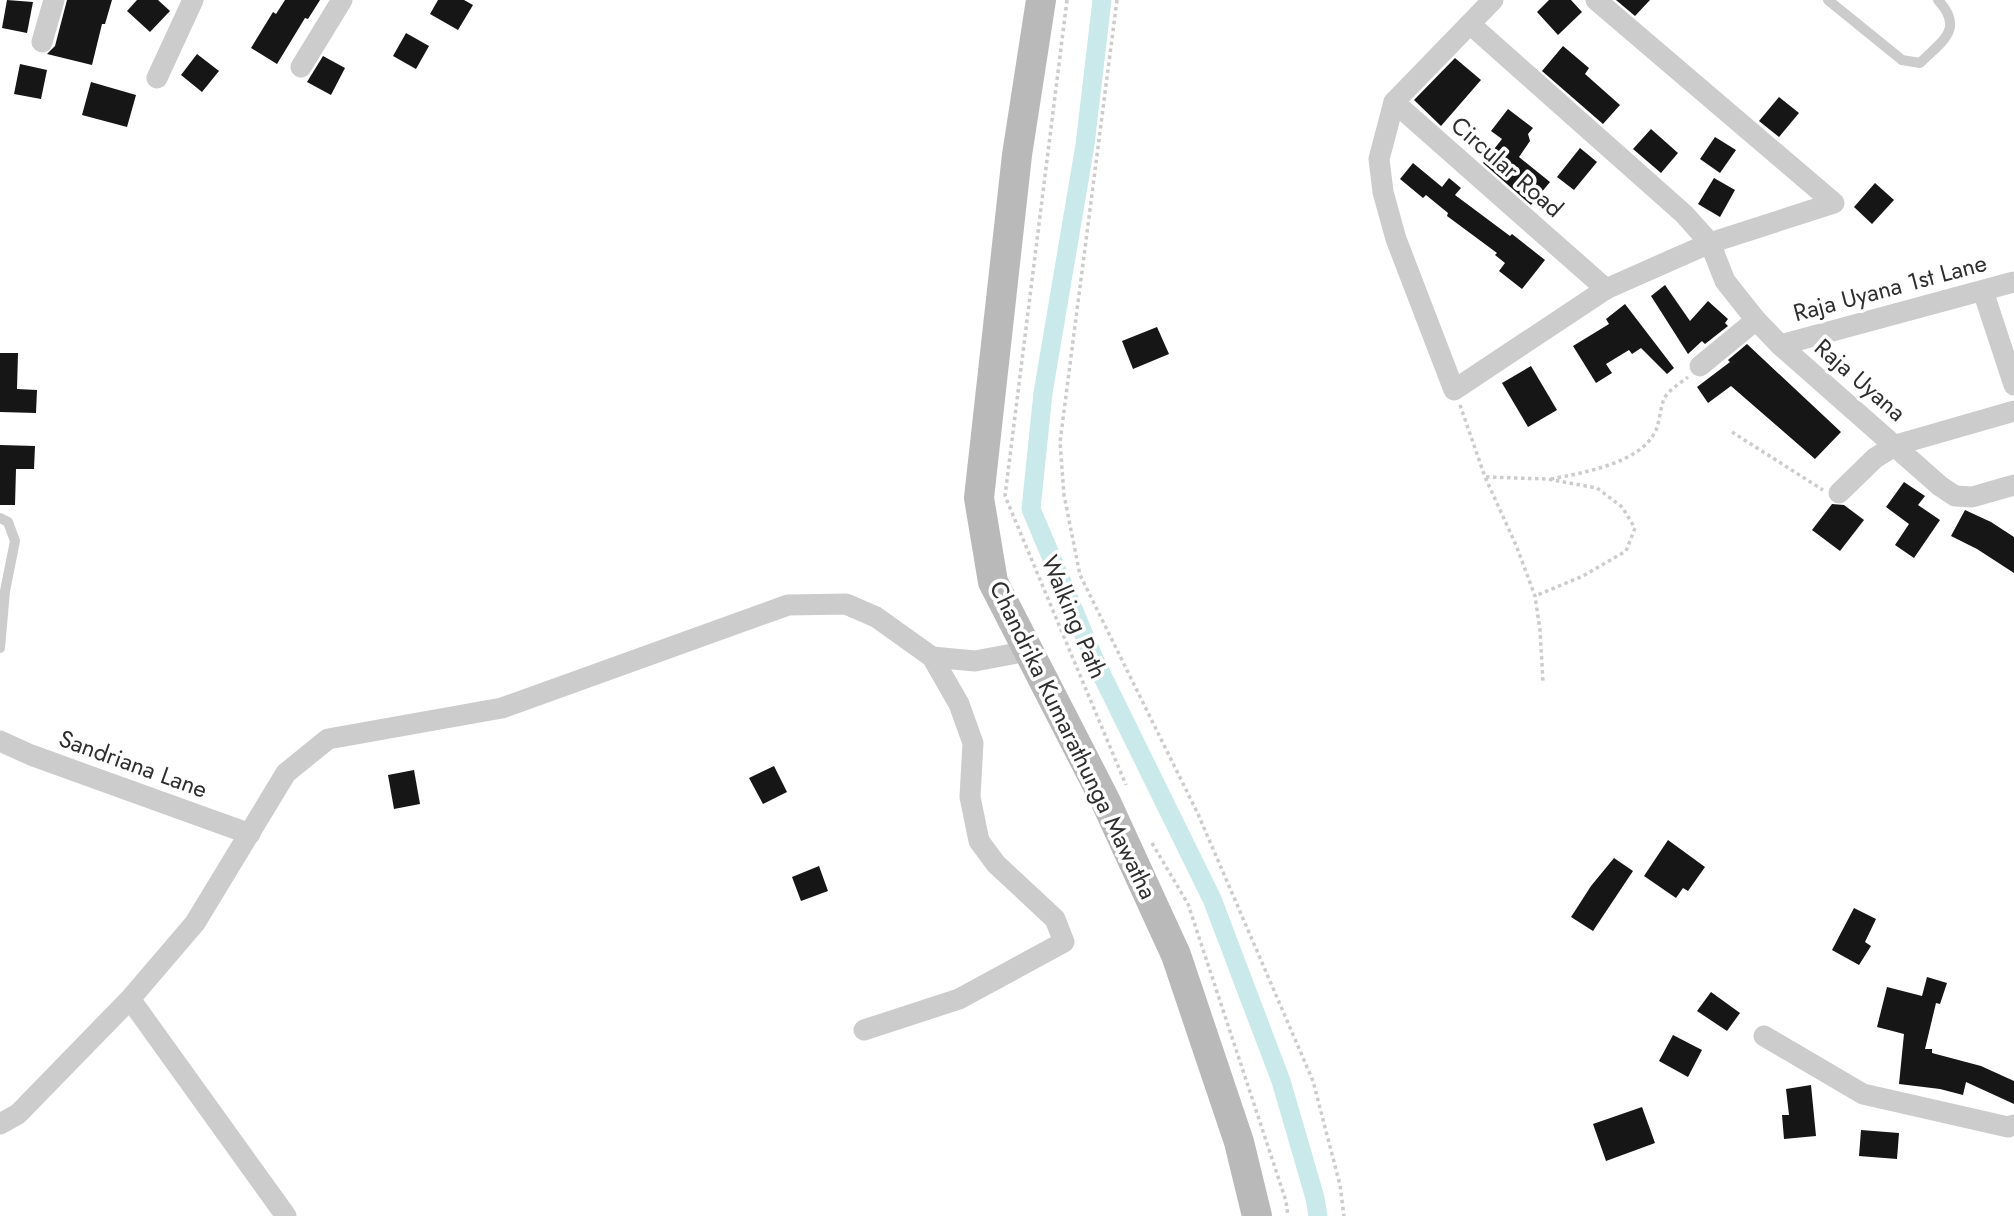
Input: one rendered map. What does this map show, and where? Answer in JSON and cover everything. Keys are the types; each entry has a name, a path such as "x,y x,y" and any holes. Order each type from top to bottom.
{"main road":[{"name":"Chandrika Kumarathunga Mawatha","path":"1041,0 1017,155 979,498 993,582 1105,800 1176,955 1239,1142 1257,1216"}],"street":[{"path":"42,42 54,0"},
{"path":"157,78 193,0"},
{"path":"301,67 342,0"},
{"path":"1493,0 1394,102 1379,159 1383,192 1396,239 1454,390 1606,289 1710,243 1834,203 1597,0"},
{"path":"1469,24 1684,214 1710,243"},
{"name":"Circular Road","path":"1394,102 1606,289"},
{"name":"Raja Uyana","path":"1710,243 1725,281 1756,320 1780,345 1896,445 1918,468 1955,496 1972,497 2014,485"},
{"name":"Raja Uyana 1st Lane","path":"1780,345 2014,282"},
{"path":"1983,291 2014,385"},
{"path":"1700,366 1756,320"},
{"path":"1839,493 1875,458 1896,445 2014,411"},
{"path":"0,1124 18,1114 130,999 195,923 286,773 328,739 502,708 788,605 846,604 876,617 932,657 959,704 973,743 970,797 979,841 996,864 1055,919 1064,942 959,999 864,1031"},
{"path":"932,657 975,661 1028,651"},
{"name":"Sandriana Lane","path":"0,741 31,755 250,834"},
{"path":"130,999 286,1216"},
{"path":"1764,1036 1863,1094 2008,1127 2014,1125"}],"lane":[{"path":"1828,0 1902,60 1920,63 1947,36 1952,20 1938,0"},
{"path":"0,518 8,522 15,541 2,591 0,648"}],"path":[{"name":"Walking Path","path":"1067,0 1005,496 1129,792"},
{"path":"1117,0 1060,442 1063,495 1080,575 1198,814 1313,1081 1340,1185 1344,1216"},
{"path":"1547,479 1616,462 1642,448 1655,432 1665,396 1700,366"},
{"path":"1454,390 1485,477 1516,545 1535,596 1540,630 1542,682"},
{"path":"1732,432 1821,489 1839,493"},
{"path":"1485,477 1547,479 1597,488 1622,507 1635,528 1626,551 1583,576 1535,596"},
{"path":"1151,841 1188,904 1286,1201 1288,1216"}],"building":[{"path":"7,0 33,2 27,33 2,28"},
{"path":"67,0 112,0 105,24 102,24 92,65 47,54 55,46"},
{"path":"137,0 158,0 170,11 150,32 127,11"},
{"path":"285,0 320,0 308,19 305,18 277,64 251,48 273,12 276,14"},
{"path":"438,0 464,0 473,5 458,30 430,14"},
{"path":"1549,0 1571,0 1582,12 1558,35 1537,12"},
{"path":"1616,0 1650,0 1635,16"},
{"path":"406,33 429,46 416,69 393,56"},
{"path":"1563,46 1589,68 1585,74 1620,105 1603,124 1542,71"},
{"path":"197,54 219,71 202,92 181,75"},
{"path":"323,56 345,68 331,95 307,82"},
{"path":"1455,58 1481,80 1441,126 1414,100"},
{"path":"20,64 47,70 41,99 14,94"},
{"path":"91,82 136,95 127,127 82,115"},
{"path":"1779,97 1799,113 1779,137 1759,121"},
{"path":"1508,109 1533,128 1528,134 1530,141 1519,157 1550,182 1531,205 1483,163 1502,139 1491,131"},
{"path":"1651,129 1678,153 1661,173 1633,149"},
{"path":"1715,137 1736,150 1720,173 1700,159"},
{"path":"1580,148 1597,162 1574,190 1557,177"},
{"path":"1413,163 1442,187 1449,178 1461,188 1455,195 1545,260 1522,289 1499,271 1505,263 1495,255 1497,253 1447,216 1448,213 1426,195 1423,198 1400,179"},
{"path":"1714,178 1735,190 1720,217 1698,204"},
{"path":"1875,183 1894,200 1872,224 1854,207"},
{"path":"1665,285 1690,321 1708,301 1728,319 1725,323 1728,326 1705,344 1702,341 1688,354 1651,296"},
{"path":"1625,304 1674,368 1667,374 1641,348 1632,354 1629,350 1606,364 1612,373 1596,383 1573,346 1609,324 1606,319"},
{"path":"1157,327 1169,354 1133,369 1122,341"},
{"path":"1747,344 1841,432 1815,459 1731,386 1708,403 1697,387 1730,362 1728,360"},
{"path":"0,353 18,353 17,389 37,390 36,413 0,412"},
{"path":"1531,366 1557,410 1528,427 1502,383"},
{"path":"0,445 35,446 34,469 16,469 15,505 0,505"},
{"path":"1904,482 1925,496 1918,505 1940,520 1914,558 1895,545 1909,524 1886,507"},
{"path":"1832,504 1844,505 1864,520 1840,551 1812,530"},
{"path":"1965,510 2014,537 2014,573 1951,536"},
{"path":"774,766 787,792 763,804 749,778"},
{"path":"414,770 420,804 394,809 388,775"},
{"path":"1668,840 1705,867 1688,891 1683,888 1676,898 1644,876"},
{"path":"1614,858 1633,871 1593,931 1571,917"},
{"path":"819,866 828,891 801,901 792,877"},
{"path":"1854,908 1876,919 1865,942 1871,946 1859,965 1832,950"},
{"path":"1927,977 1947,983 1940,1004 1936,1003 1925,1049 1981,1066 2014,1081 2014,1104 1966,1082 1963,1095 1899,1084 1904,1034 1877,1027 1887,987 1922,996"},
{"path":"1711,992 1740,1013 1727,1031 1697,1011"},
{"path":"1673,1035 1702,1050 1688,1077 1659,1061"},
{"path":"1811,1085 1816,1136 1784,1139 1782,1115 1789,1115 1786,1089"},
{"path":"1642,1107 1655,1143 1606,1161 1593,1124"},
{"path":"1861,1130 1899,1133 1897,1159 1859,1156"}],"waterway":[{"path":"1102,0 1085,145 1043,393 1031,509 1095,661 1212,899 1281,1081 1318,1216"}]}
